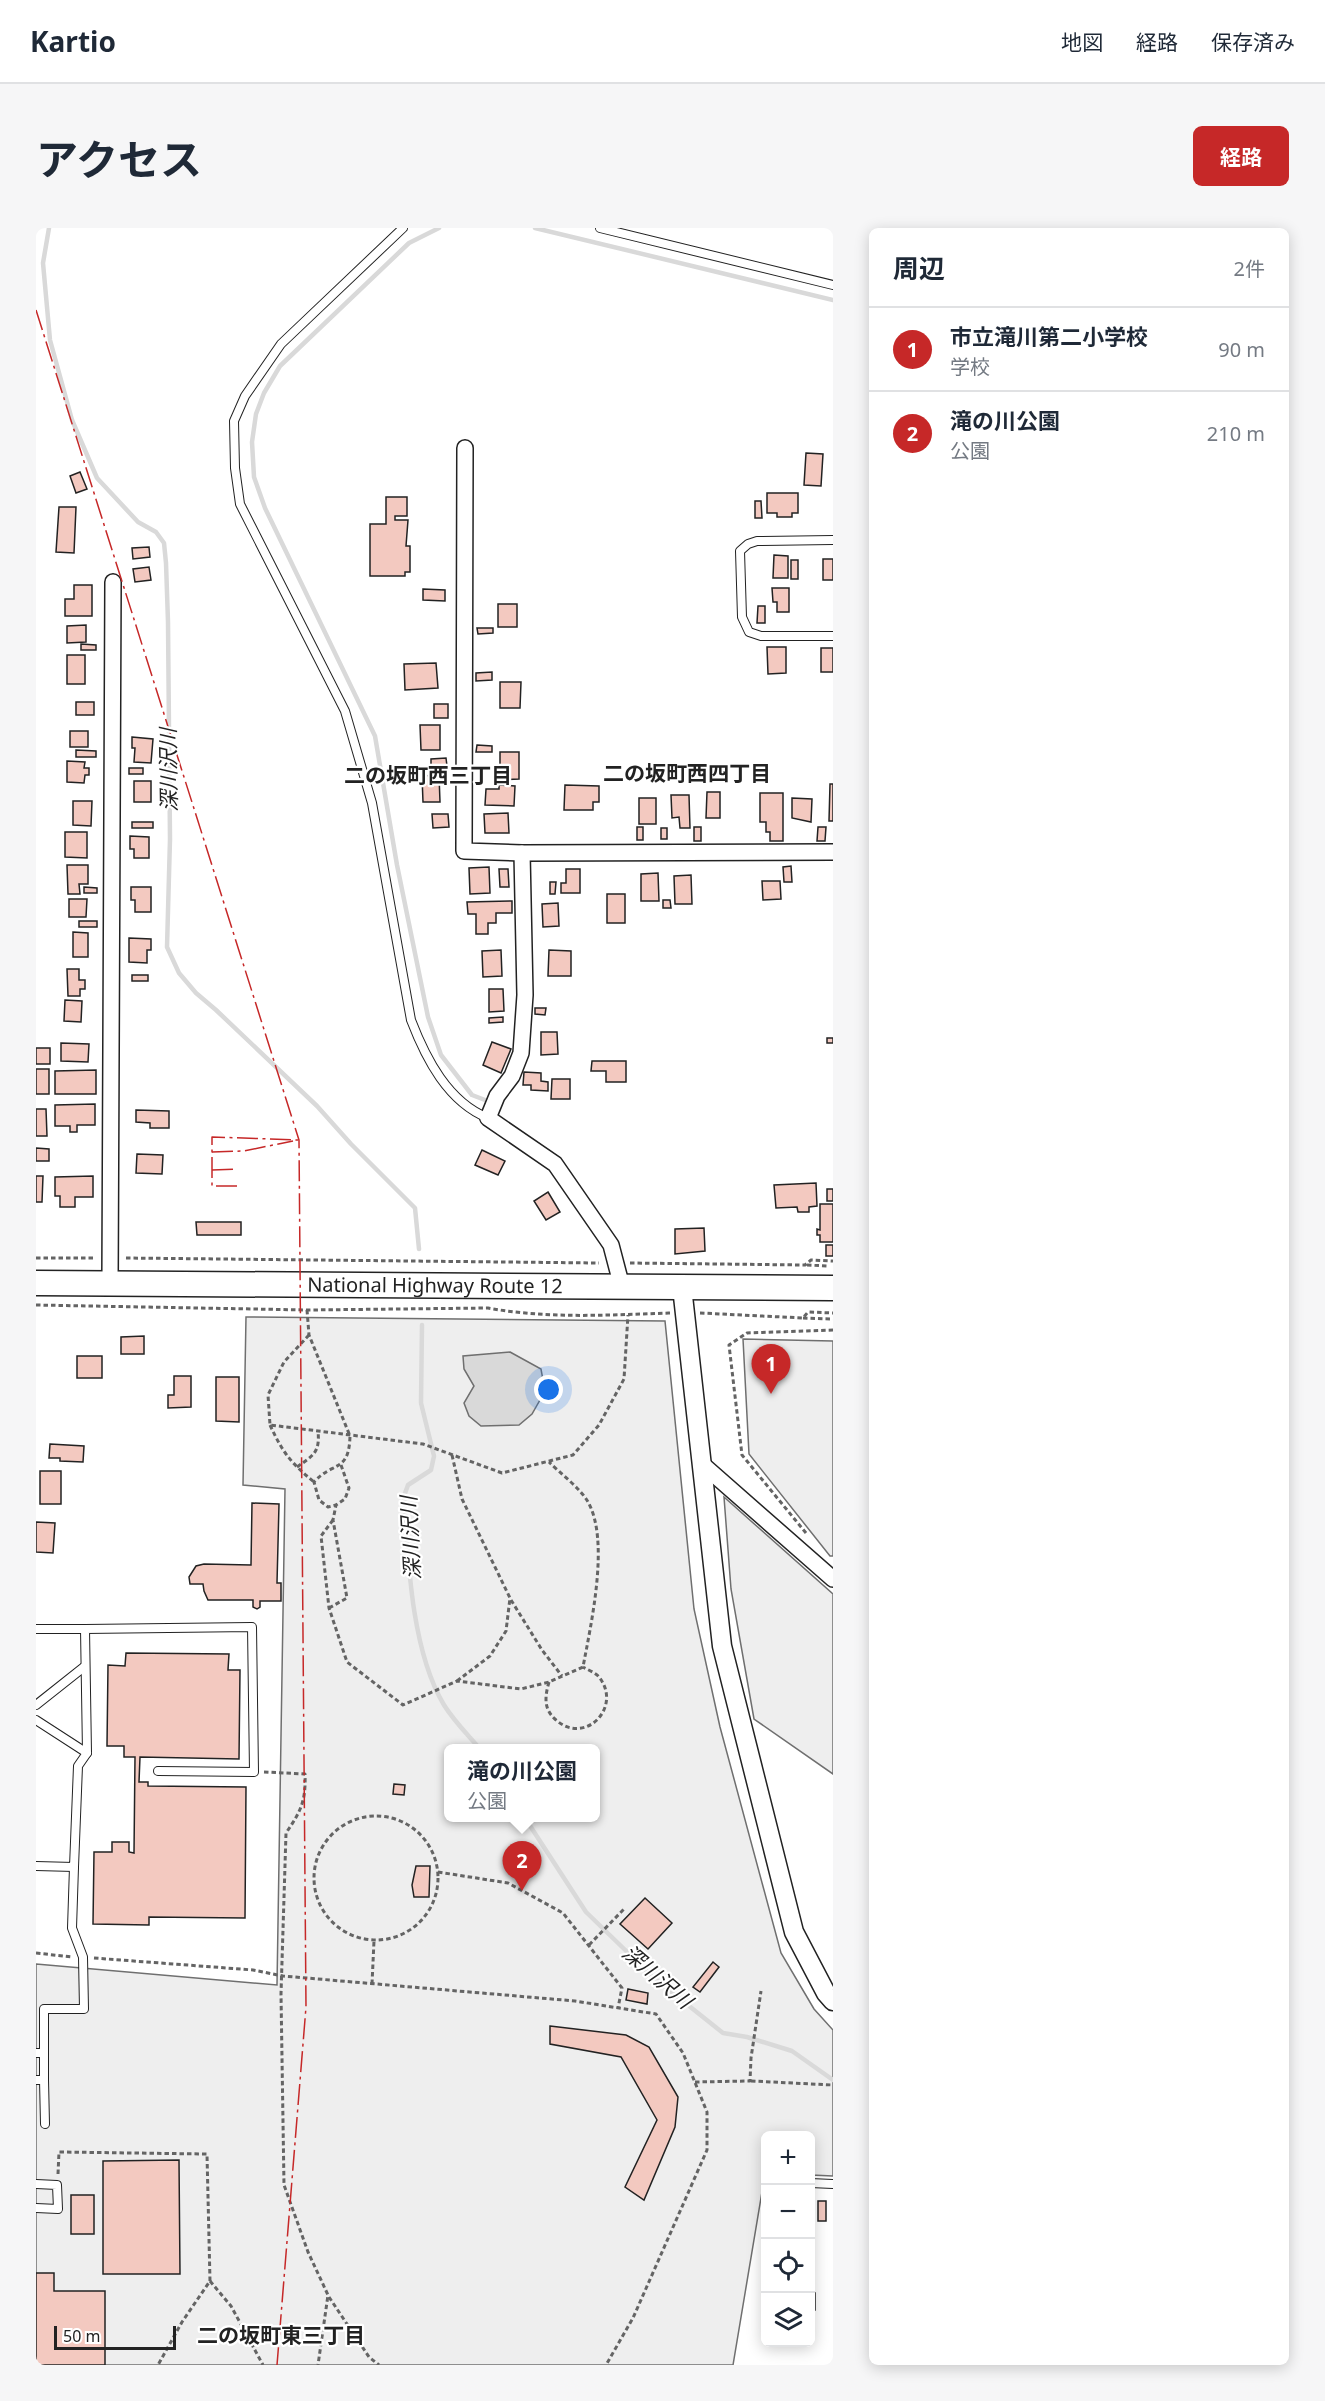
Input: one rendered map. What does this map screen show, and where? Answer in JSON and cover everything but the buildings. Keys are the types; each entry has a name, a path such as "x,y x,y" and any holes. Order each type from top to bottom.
{"highway":[{"name":"National Highway Route 12","path":"36,1283 682,1287 832,1277"}],"street":[{"path":"465,447 464,851 522,853 833,852"},
{"path":"110,1283 113,582"},
{"path":"522,853 525,995 521,1053 512,1076 497,1096 488,1118 555,1164 611,1245 622,1287"},
{"path":"682,1287 725,1658 794,1932 826,1993 833,2001"},
{"path":"702,1464 833,1579"}],"lane":[{"path":"403,228 281,344 245,396 234,421 235,468 240,504 345,711 372,803 411,1020 435,1071 472,1112 488,1118"},
{"path":"600,228 833,285"},
{"path":"833,540 757,541 748,544 740,552 742,617 749,632 761,636 833,636"},
{"path":"36,1629 252,1627 254,1772 158,1771"},
{"path":"45,2124 40,2080 44,2009 84,2009 83,1958 72,1928 78,1766 87,1753 85,1629"},
{"path":"36,1705 84,1667"},
{"path":"36,1720 87,1753"},
{"path":"36,1866 74,1867"},
{"path":"815,2183 833,2184"},
{"path":"36,2184 57,2184 58,2209 36,2208"}],"path":[{"path":"36,1258 805,1265 832,1277"},
{"path":"805,1265 811,1260 833,1261"},
{"path":"36,1305 307,1310 488,1308 513,1312 600,1316 685,1312 833,1319"},
{"path":"307,1310 309,1335 350,1436 350,1451 341,1465 322,1473 314,1482"},
{"path":"803,1318 808,1312 831,1313"},
{"path":"270,1425 423,1444 502,1473 573,1455 599,1425 624,1379 628,1314"},
{"path":"807,1535 742,1455 729,1345 747,1333 833,1330"},
{"path":"309,1335 284,1362 268,1395 270,1425 280,1447 314,1482 318,1500 327,1507 336,1505 345,1499 349,1488 341,1465"},
{"path":"297,1467 313,1456 320,1445 318,1431"},
{"path":"452,1455 462,1499 510,1598 542,1650 563,1677"},
{"path":"549,1462 588,1501 599,1538 594,1604 583,1667"},
{"path":"329,1608 347,1598 333,1520 336,1505"},
{"path":"333,1520 321,1536 329,1608 347,1662 403,1705 457,1681 490,1656 506,1631 510,1598"},
{"path":"457,1681 521,1689 549,1682 583,1667"},
{"path":"549,1682 545,1698 550,1715 563,1726 580,1729 596,1722 606,1708 607,1691 598,1676 583,1667"},
{"path":"254,1772 305,1774 302,1811 286,1833 281,1994 284,2185 308,2252 328,2295 369,2357 380,2365"},
{"path":"366,1816 386,1816 406,1823 422,1835 433,1852 438,1872 437,1893 428,1913 414,1928 395,1938 374,1941 354,1936 336,1926 323,1911 315,1892 314,1872 319,1852 331,1835 347,1823 366,1816"},
{"path":"438,1872 508,1882 563,1913 622,1988 618,2008"},
{"path":"589,1945 624,1909"},
{"path":"372,1984 374,1941"},
{"path":"36,1953 253,1970 283,1976 575,2001 656,2014 683,2053 707,2112 707,2150 633,2318 608,2365"},
{"path":"750,2081 761,1990"},
{"path":"695,2082 750,2081 833,2085"},
{"path":"57,2184 59,2152 207,2154 210,2281 182,2322 158,2365"},
{"path":"210,2281 231,2306 263,2365"},
{"path":"318,2365 328,2295"}],"shaded area":[{"path":"246,1317 665,1321 694,1609 720,1727 781,1953 814,2009 833,2030 833,2176 815,2175 815,2131 761,2131 761,2198 733,2365 36,2365 36,1964 277,1985 285,1489 243,1485"},
{"path":"743,1339 833,1341 833,1556 830,1556 749,1454"},
{"path":"510,1352 541,1369 545,1391 532,1414 519,1425 481,1426 469,1416 464,1403 474,1386 464,1369 463,1356"},
{"path":"724,1497 833,1594 833,1774 754,1719 731,1589"}],"waterway":[{"name":"深川沢川","path":"49,228 43,263 50,340 72,420 97,478 138,522 156,532 164,543 168,622 170,839 167,947 179,973 196,993 317,1106 351,1144 415,1208 419,1249"},
{"path":"439,228 409,243 280,366 264,393 256,414 252,442 254,477 265,508 375,736 397,865 428,1017 441,1055 472,1095 485,1100"},
{"path":"535,228 833,300"},
{"name":"深川沢川","path":"422,1325 421,1403 434,1456 431,1470 408,1485 404,1496 413,1604 424,1658 433,1683 448,1711 476,1744"},
{"name":"深川沢川","path":"528,1822 586,1912 654,1978 723,2033 747,2037 792,2051 833,2080"}],"power":[{"path":"36,310 299,1140 306,2007 277,2365"},
{"path":"237,1186 212,1186 212,1137 299,1140"},
{"path":"212,1152 244,1151 293,1141"},
{"path":"212,1170 237,1169"}],"place":[{"name":"市立滝川第二小学校","path":"771,1394"},
{"name":"滝の川公園","path":"522,1891"}],"district":[{"name":"二の坂町西四丁目","path":"687,774"},
{"name":"二の坂町西三丁目","path":"428,776"},
{"name":"二の坂町東三丁目","path":"281,2336"}]}
